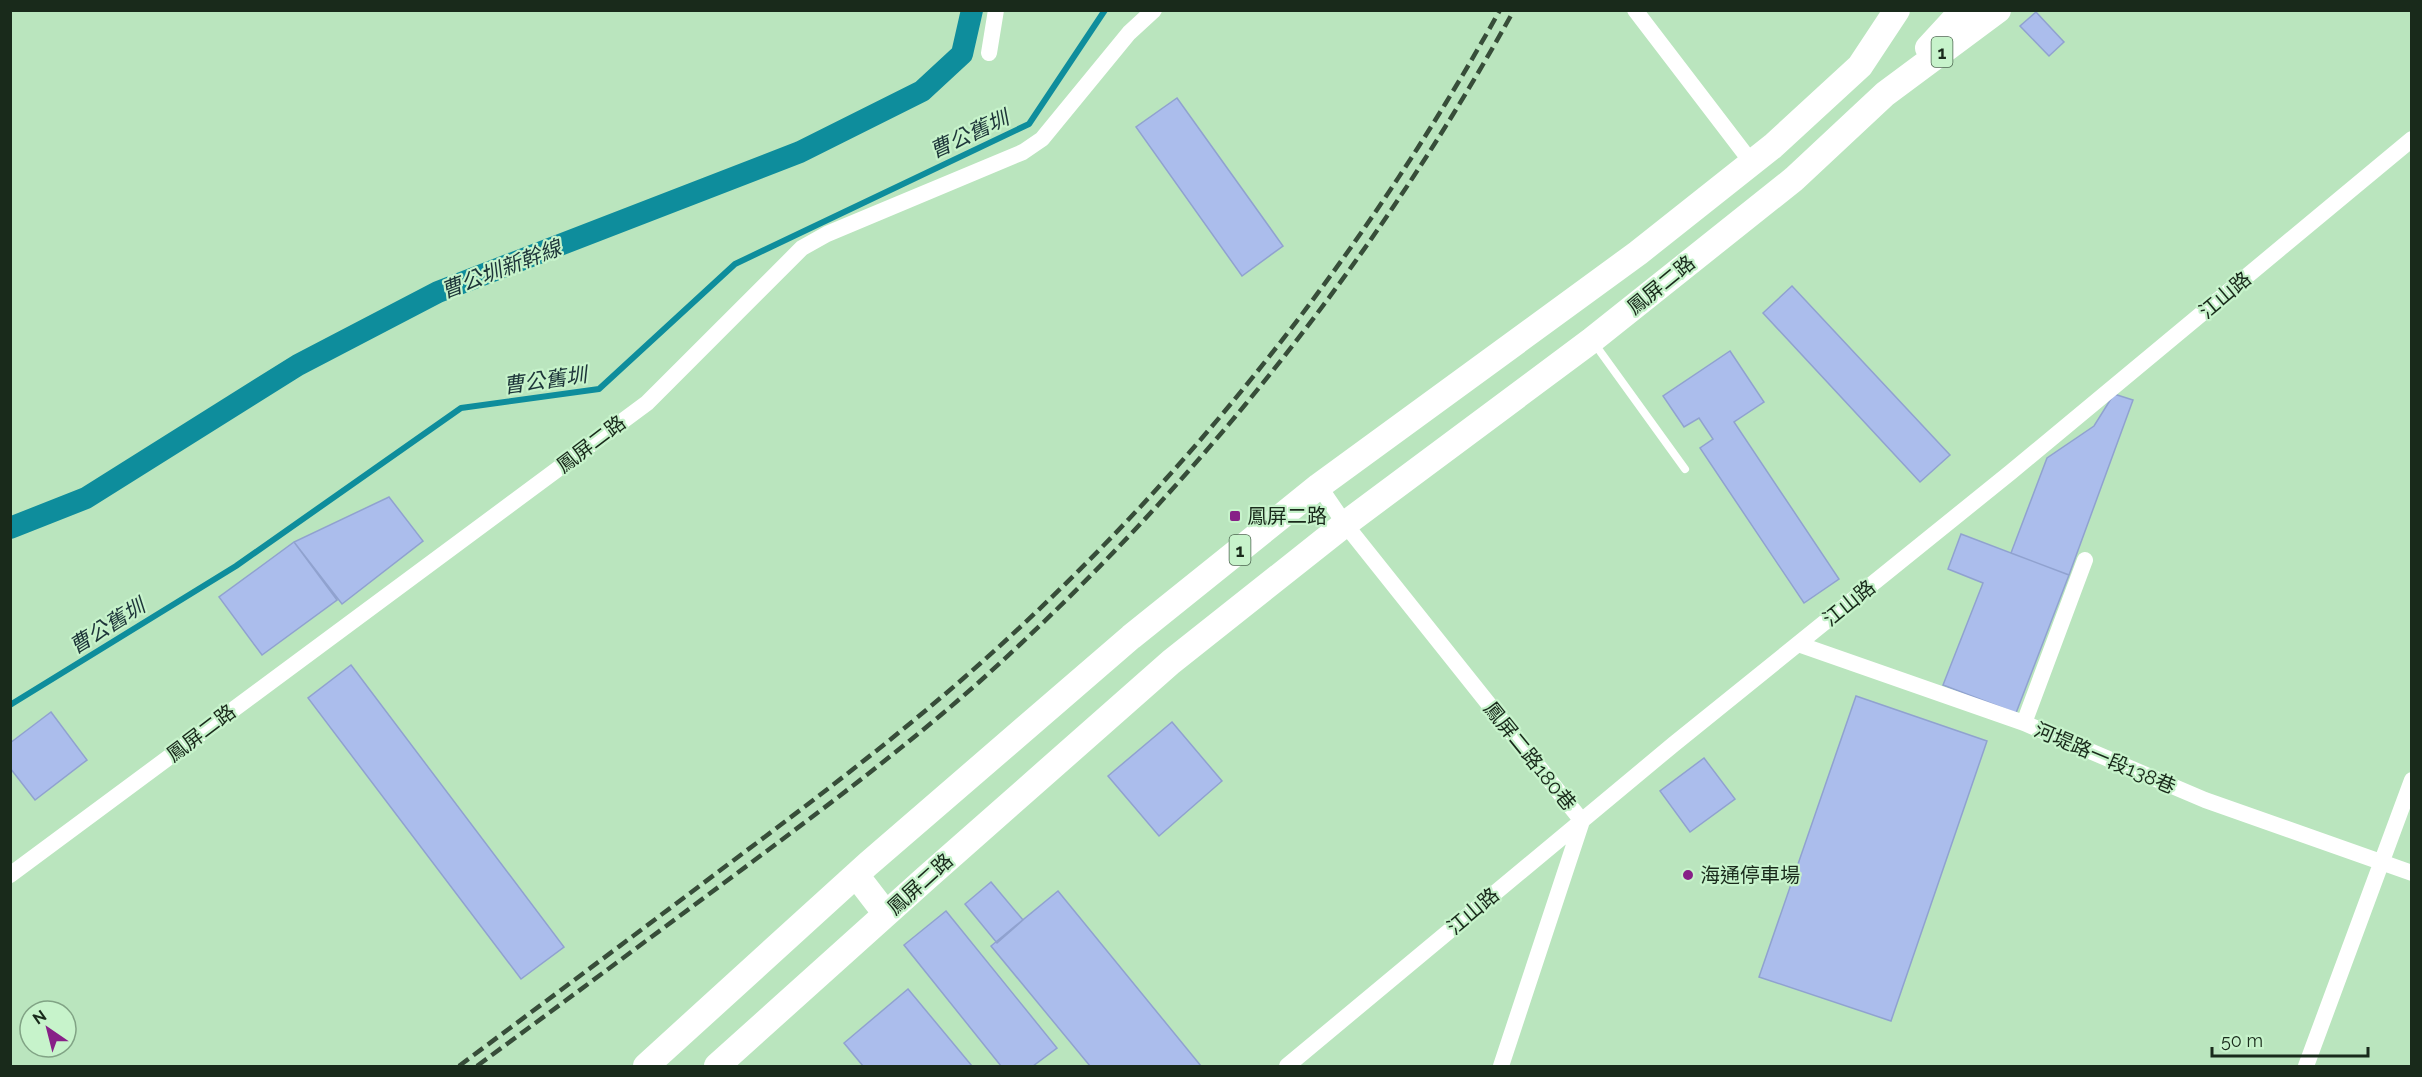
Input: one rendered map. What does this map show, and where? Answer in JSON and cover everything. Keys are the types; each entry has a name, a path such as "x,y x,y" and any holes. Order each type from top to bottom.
{"main road":[{"name":"鳳屏二路","path":"646,1066 856,875 1131,637 1319,486 1638,253 1773,146 1860,66 1897,10"},
{"name":"1","path":"1860,66 1914,10"},
{"name":"1","path":"1885,94 1963,10"},
{"name":"鳳屏二路","path":"717,1066 1171,662 1345,524 1592,340 1794,179 1885,94 1998,10"},
{"path":"856,875 886,914"}],"street":[{"path":"988,53 996,10"},
{"name":"鳳屏二路","path":"10,875 647,403 802,248 826,234 1023,152 1042,139 1129,33 1154,10"},
{"path":"1635,10 1752,163"},
{"name":"江山路","path":"1287,1066 1582,820 2020,465 2412,140"},
{"name":"鳳屏二路180巷","path":"1319,486 1345,524 1582,820 1501,1066"},
{"path":"2024,723 2085,560"},
{"name":"河堤路一段138巷","path":"1798,644 2024,723 2205,800 2412,873"},
{"path":"2306,1066 2412,780"}],"lane":[{"path":"1592,340 1685,469"}],"building":[{"path":"2036,12 2064,42 2049,56 2020,26"},
{"path":"1177,98 1283,246 1242,276 1136,127"},
{"path":"1792,286 1950,455 1920,482 1763,313"},
{"path":"1730,351 1764,402 1734,422 1839,579 1804,603 1700,448 1713,439 1699,418 1684,427 1663,396"},
{"path":"2114,394 2133,400 2069,575 2011,553 2047,458 2094,426"},
{"path":"389,497 423,541 342,604 294,542"},
{"path":"1961,534 2069,575 2016,713 1943,685 1983,583 1948,569"},
{"path":"294,542 337,600 262,655 219,597"},
{"path":"351,665 564,947 521,979 308,698"},
{"path":"1856,696 1987,741 1891,1021 1759,977"},
{"path":"51,712 87,760 35,800 10,768 10,743"},
{"path":"1172,722 1222,781 1159,836 1108,776"},
{"path":"1704,758 1735,799 1690,832 1660,791"},
{"path":"991,882 1023,920 997,943 965,904"},
{"path":"1058,891 1201,1066 1090,1066 991,946"},
{"path":"946,911 1057,1048 1033,1066 1001,1066 904,945"},
{"path":"908,989 972,1066 863,1066 844,1043"}],"waterway":[{"name":"曹公圳新幹線","path":"10,528 86,498 298,365 438,292 800,152 922,91 962,54 972,10"},
{"name":"曹公舊圳","path":"10,705 236,566 461,408 599,389 735,264 1029,124 1105,10"}],"railway":[{"path":"459,1066 781,825 905,727 966,676 1045,604 1121,528 1193,449 1262,366 1327,281 1388,193 1446,103 1500,10"},
{"path":"477,1066 798,828 919,733 978,683 1057,609 1133,532 1205,452 1274,369 1340,283 1460,104 1514,10"}],"place":[{"name":"鳳屏二路","path":"1235,516"},
{"name":"海通停車場","path":"1688,875"}]}
